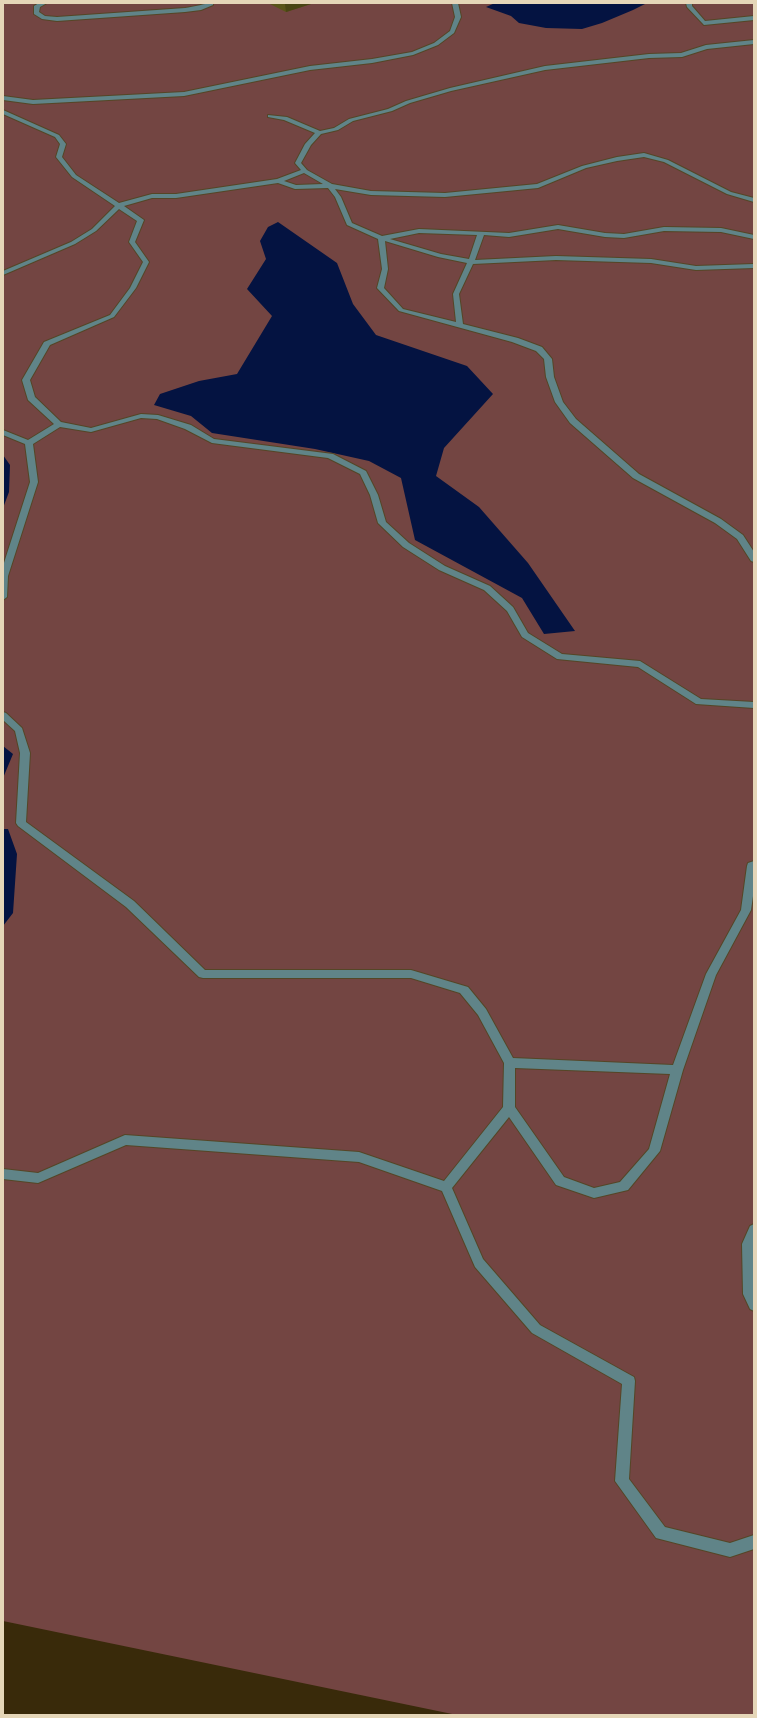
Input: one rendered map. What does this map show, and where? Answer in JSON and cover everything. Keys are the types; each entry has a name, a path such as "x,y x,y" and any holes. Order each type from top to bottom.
{"lane":[{"path":"44,3 37,6 36,13 44,18 57,19 185,10 201,8 210,3"},
{"path":"3,98 33,102 184,94 310,68 372,61 413,53 436,44 452,32 458,17 455,3"},
{"path":"689,3 689,6 704,23 754,18"},
{"path":"754,42 706,47 682,55 649,56 545,68 443,92 408,102 390,110 352,120 336,129 319,133 308,144 298,163 305,172 330,186 338,197 349,224 381,238 440,256 471,262 556,258 651,261 696,268 754,266"},
{"path":"3,112 57,136 63,144 59,157 74,176 141,220 132,242 146,262 133,288 112,316 47,344 26,380 30,398 59,424 91,430 141,416 158,417 188,427 212,441 330,456 363,473 374,495 382,523 406,545 442,568 487,588 510,609 526,635 560,657 640,664 699,702 754,705"},
{"path":"270,116 285,118 319,133"},
{"path":"278,181 295,186 330,186 371,193 445,195 538,186 584,167 617,159 644,155 666,161 722,190 754,200"},
{"path":"3,273 30,263 73,243 94,230 119,206 152,196 176,196 278,181 305,172"},
{"path":"381,238 419,231 509,235 558,227 605,235 624,236 664,229 721,230 754,237"},
{"path":"460,324 456,294 471,262 481,234"},
{"path":"381,238 384,269 380,288 401,310 460,324 478,331 516,340 539,349 548,358 550,377 559,402 573,421 636,476 718,521 740,537 754,559"},
{"path":"29,443 59,424"},
{"path":"3,432 29,443"},
{"path":"3,597 4,576 34,482 29,443"},
{"path":"3,715 19,730 25,753 21,823 130,904 204,974 411,974 464,990 482,1012 510,1063 509,1108 560,1181 594,1193 624,1186 654,1151 677,1070 711,974 746,910 752,866 754,865"},
{"path":"510,1063 677,1070"},
{"path":"446,1187 509,1108"},
{"path":"3,1174 38,1178 125,1140 359,1156 446,1187 479,1263 536,1329 629,1381 622,1481 661,1534 730,1550 754,1542"},
{"path":"754,1230 748,1244 749,1294 754,1305"}],"shaded area":[{"path":"3,3 754,3 754,1715 457,1715 3,1621"},
{"path":"495,3 647,3 602,23 582,29 546,28 519,23 511,16 486,7"},
{"path":"278,222 337,263 353,304 376,335 467,366 493,394 444,448 436,476 479,507 528,563 575,631 544,634 522,598 415,540 401,478 369,461 315,449 212,433 191,416 154,405 160,394 199,381 237,374 272,316 247,289 266,259 260,241 268,227"},
{"path":"3,455 10,465 9,492 3,508"},
{"path":"3,746 13,754 3,778"},
{"path":"3,829 8,829 17,854 13,913 3,926"}]}
